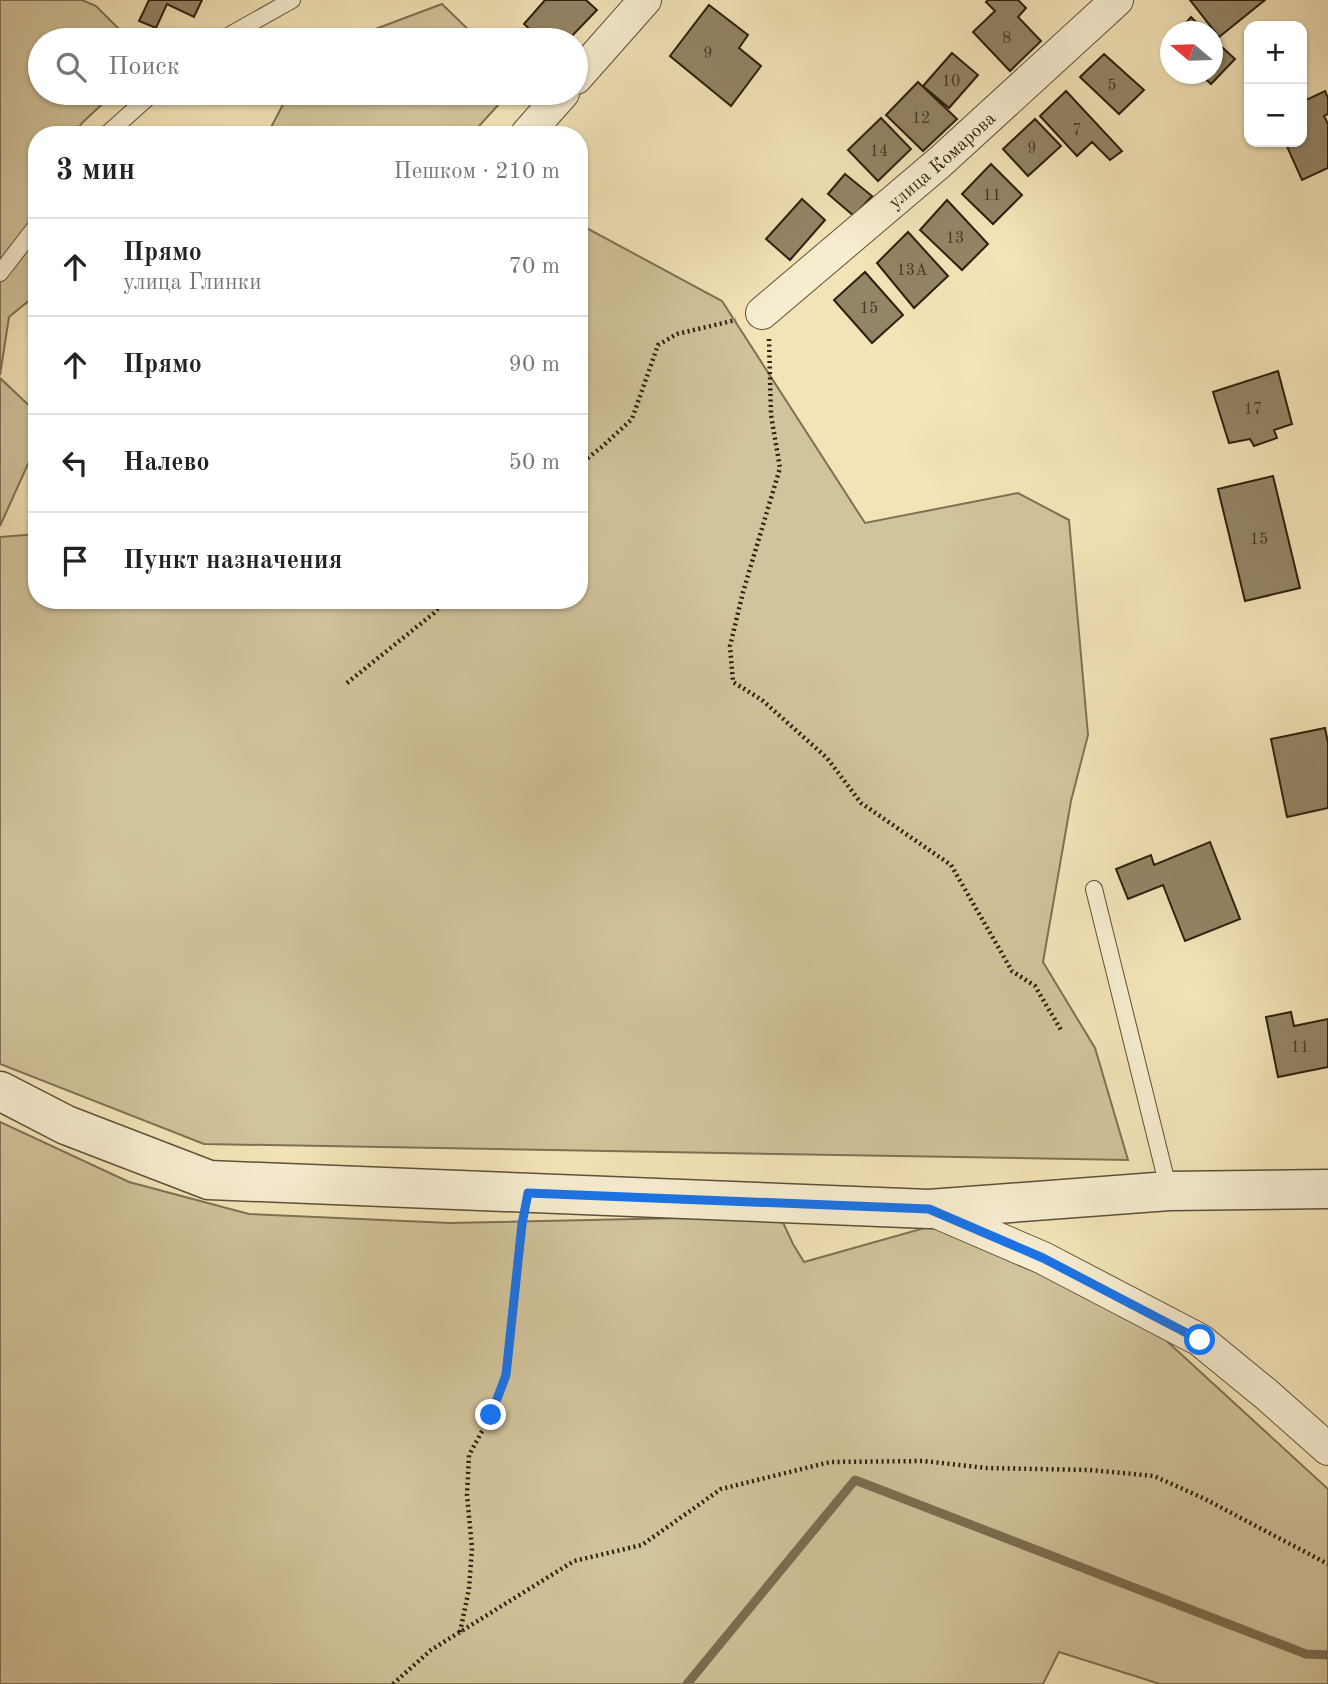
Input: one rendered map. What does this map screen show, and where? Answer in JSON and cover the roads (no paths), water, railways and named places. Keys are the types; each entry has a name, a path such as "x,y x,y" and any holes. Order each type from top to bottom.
{"street":[{"path":"588,64 645,0"},
{"name":"улица Комарова","path":"762,313 940,162 1117,0"},
{"path":"534,126 552,105"},
{"path":"0,1091 66,1125 209,1180 929,1209 1169,1191 1328,1189"},
{"path":"929,1209 1043,1258 1200,1340 1328,1449"}],"lane":[{"path":"242,28 292,0"},
{"path":"116,126 140,105"},
{"path":"0,274 28,237"},
{"path":"1094,889 1169,1191"}],"waterway":[{"path":"687,1684 855,1480 1306,1654 1328,1655"}]}
